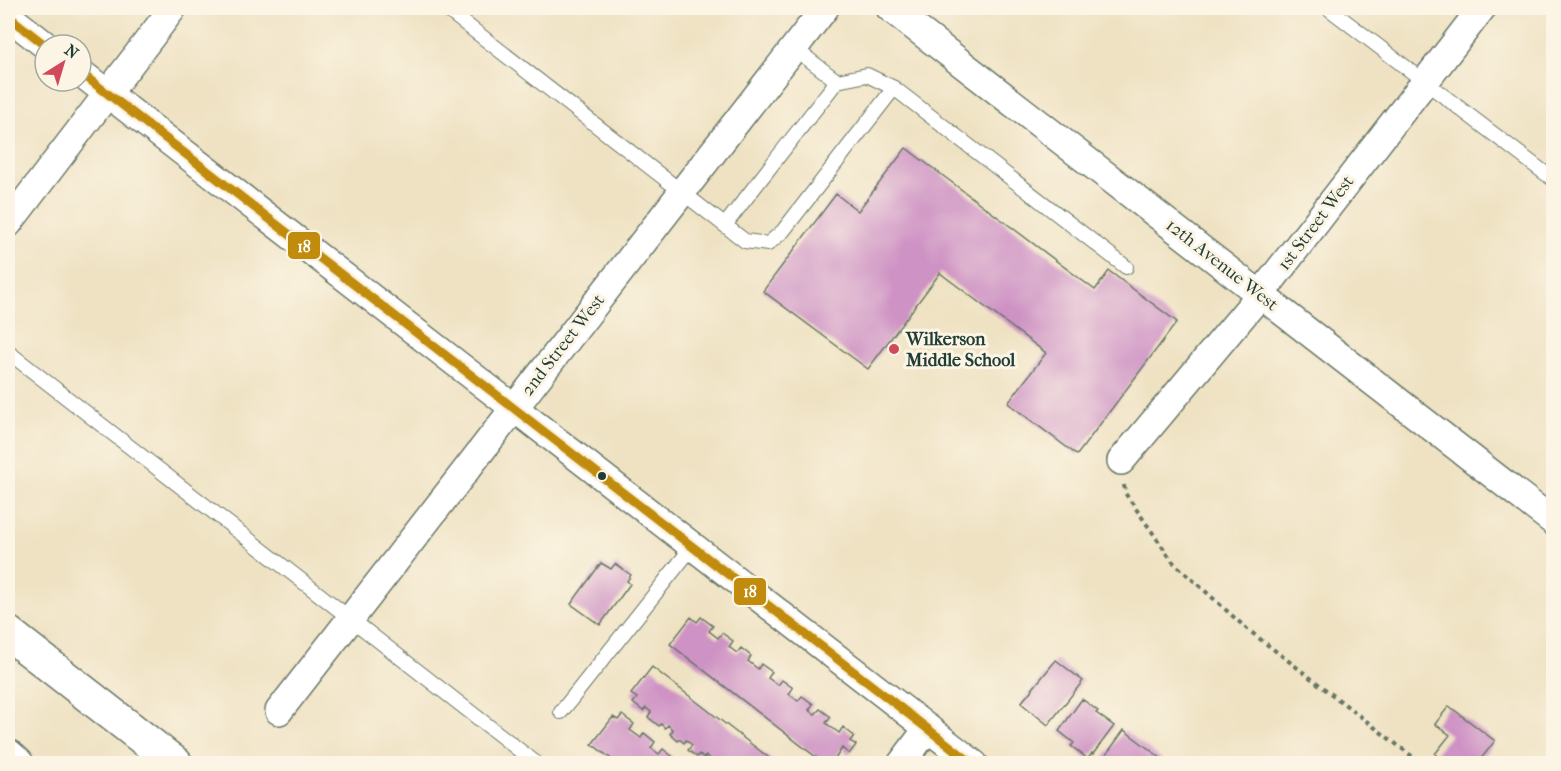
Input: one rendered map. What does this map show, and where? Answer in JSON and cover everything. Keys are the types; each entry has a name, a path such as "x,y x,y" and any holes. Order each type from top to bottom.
{"highway":[{"path":"8,633 176,764"},
{"path":"8,756 17,764"}],"street":[{"path":"8,224 173,8"},
{"name":"2nd Street West","path":"279,711 825,8"},
{"name":"12th Avenue West","path":"890,8 1554,522"},
{"name":"1st Street West","path":"1121,461 1260,295 1482,8"},
{"path":"8,16 33,36"},
{"path":"93,82 974,764"},
{"path":"901,764 928,728"}],"lane":[{"path":"445,8 745,241 768,244 783,231 894,88"},
{"path":"1328,8 1554,180"},
{"path":"794,48 837,81"},
{"path":"725,225 837,81 867,75 894,88 1126,267"},
{"path":"8,352 537,764"},
{"path":"561,712 693,546"}],"path":[{"path":"1121,461 1125,493 1173,562 1247,629 1422,764"}],"building":[{"path":"906,148 1095,290 1109,271 1177,322 1077,455 1008,403 1046,353 940,273 868,369 763,291 836,194 858,211"},
{"path":"601,563 611,569 615,564 631,575 627,581 630,584 600,625 571,604"},
{"path":"691,617 697,622 701,617 713,626 709,631 718,638 722,633 733,641 729,647 737,653 741,648 751,656 748,661 758,669 761,664 772,672 768,678 778,685 782,680 793,688 789,694 798,701 802,696 813,704 809,710 815,714 820,709 831,717 826,723 839,733 843,727 854,736 850,741 856,745 849,754 842,748 832,764 825,764 670,644"},
{"path":"1056,660 1083,681 1048,725 1021,703"},
{"path":"652,667 777,764 711,764 713,761 706,756 704,758 699,754 697,757 688,750 692,745 686,740 684,743 679,739 678,741 670,734 673,730 668,725 665,728 661,724 659,726 648,717 651,712 646,708 643,711 633,703 637,698 631,694"},
{"path":"1082,699 1114,726 1088,759 1071,746 1074,743 1059,731"},
{"path":"1449,706 1495,741 1480,760 1476,757 1471,764 1447,764 1435,754 1450,735 1435,724"},
{"path":"622,715 634,724 630,730 641,738 644,733 655,742 651,748 659,754 663,749 673,757 668,764 618,764 592,744 613,717 618,720"},
{"path":"1124,730 1162,759 1158,764 1109,764 1103,759"}],"transit line":[{"name":"18","path":"8,16 33,36"},
{"name":"18","path":"93,82 973,764"}],"place":[{"name":"Wilkerson Middle School","path":"894,349"}]}
